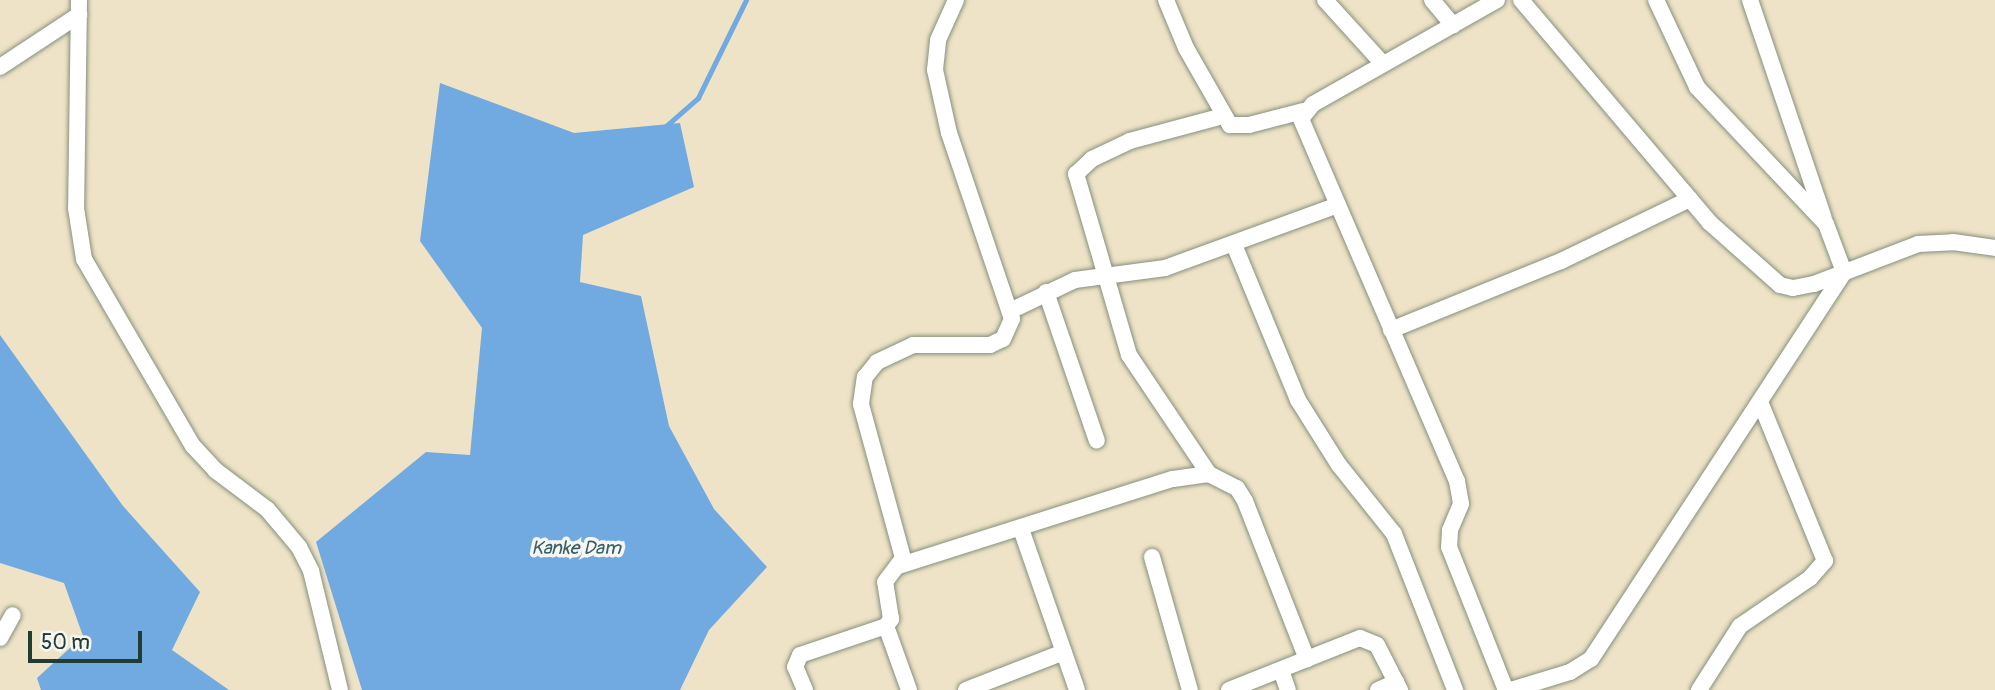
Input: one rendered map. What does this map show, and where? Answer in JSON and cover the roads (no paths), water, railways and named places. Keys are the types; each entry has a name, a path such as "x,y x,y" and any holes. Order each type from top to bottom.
{"street":[{"path":"805,690 796,667 800,654 886,625 891,619 885,582 898,566 903,549 861,404 865,377 893,352 913,345 990,345 1009,330 1010,312 949,133 935,71 938,40 956,0"},
{"path":"1166,0 1186,48 1223,116 1237,127 1303,111 1497,0"},
{"path":"1325,0 1383,64"},
{"path":"1432,0 1453,25"},
{"path":"1521,0 1718,231 1780,285 1793,288 1918,244 1953,242 1995,248"},
{"path":"1657,0 1683,64 1712,106 1826,224"},
{"path":"1750,0 1843,272"},
{"path":"0,66 79,8"},
{"path":"79,8 76,208 84,259 193,446 215,470 267,509 299,547 311,571 340,690"},
{"path":"1303,111 1301,119 1461,495 1449,547 1509,690 1570,672 1591,659 1843,272"},
{"path":"1223,116 1153,132 1081,167 1076,184 1107,276 1129,355 1209,474 1237,488 1245,501 1307,659"},
{"path":"1391,330 1561,261 1690,199"},
{"path":"1010,312 1075,280 1166,268 1235,247 1338,205"},
{"path":"1235,247 1303,409 1346,474 1394,534 1455,690"},
{"path":"1046,292 1097,441"},
{"path":"1699,690 1740,626 1810,578 1825,561 1760,402"},
{"path":"898,566 1173,479 1209,474"},
{"path":"1021,529 1077,690"},
{"path":"1152,557 1190,690"},
{"path":"0,638 13,615"},
{"path":"886,625 909,690"},
{"path":"1229,690 1346,642 1369,638 1377,645 1398,686 1378,690"},
{"path":"967,690 1064,652"},
{"path":"1281,670 1288,690"}],"water":[{"name":"Kanke Dam","path":"440,83 574,133 680,123 694,187 583,235 580,282 641,296 669,426 714,509 767,567 709,630 680,690 362,690 316,542 426,452 470,455 482,328 420,241"},
{"path":"0,335 123,506 200,592 172,650 229,690 41,690 37,678 83,636 64,583 0,563"}],"waterway":[{"path":"665,127 698,98 746,0"}]}
